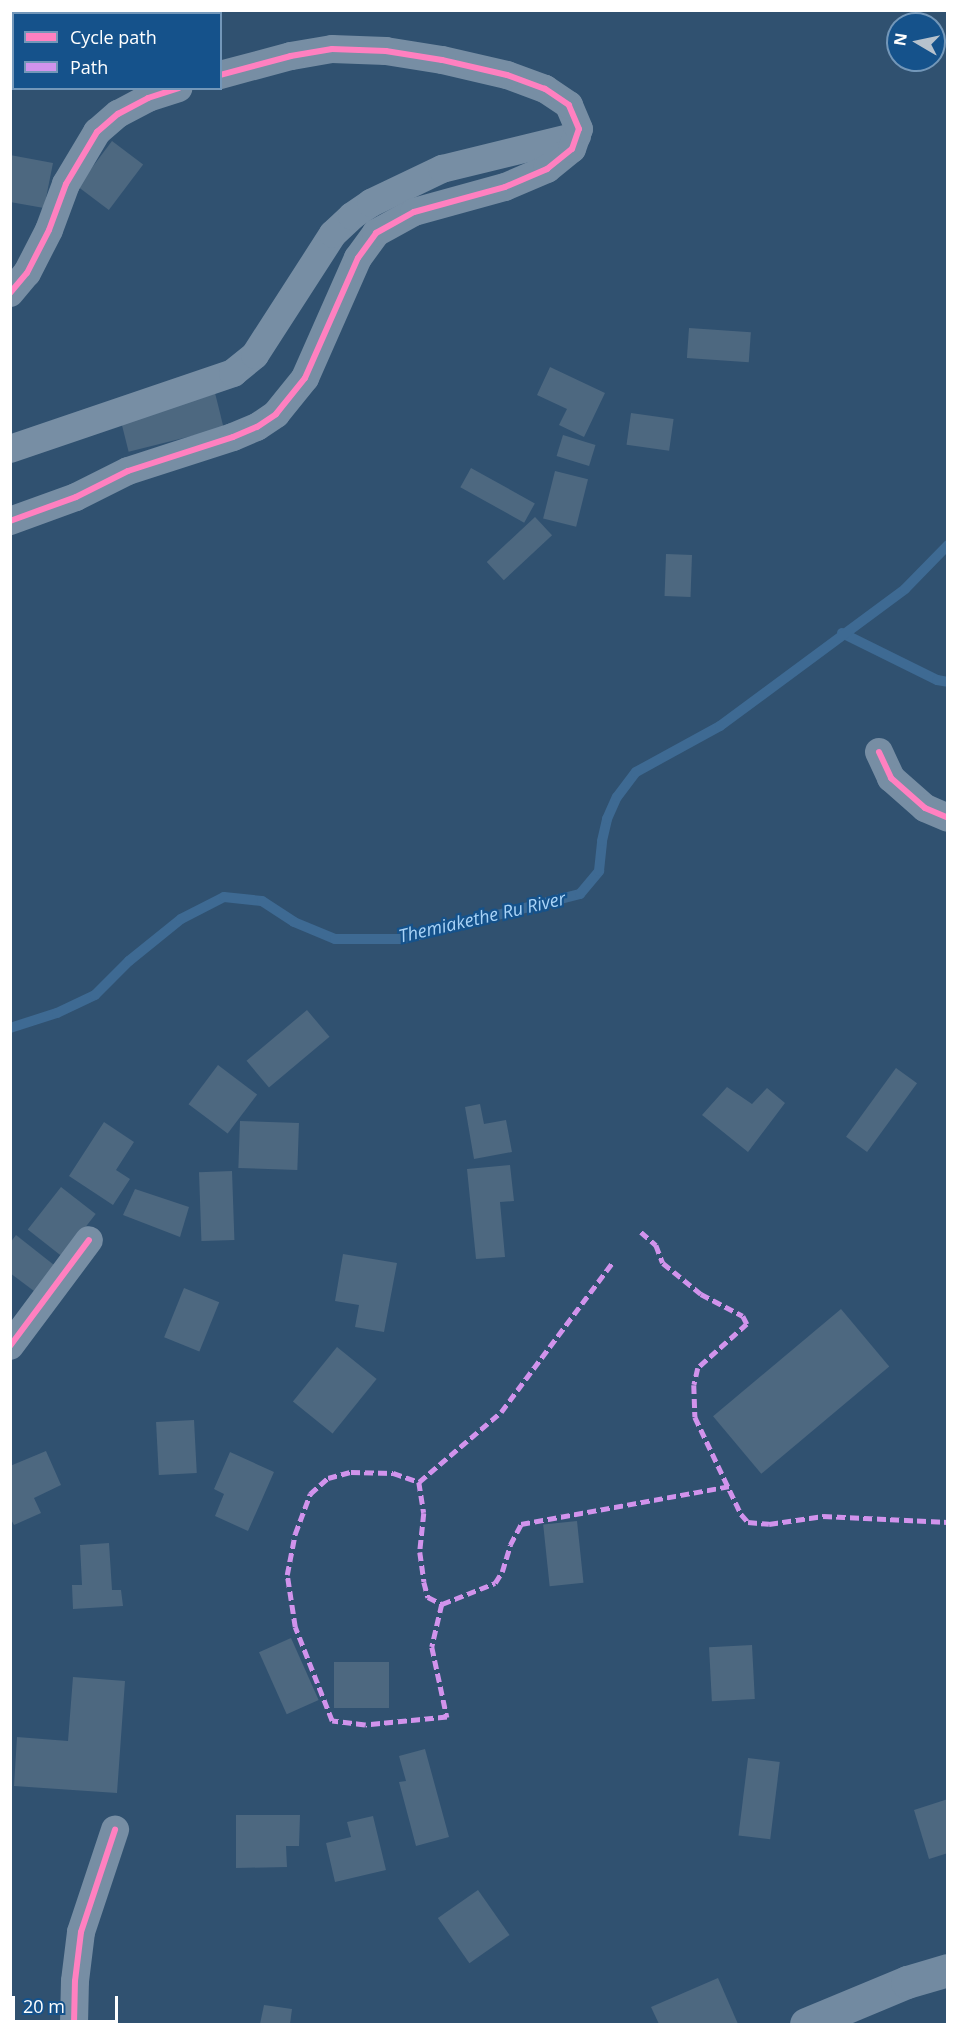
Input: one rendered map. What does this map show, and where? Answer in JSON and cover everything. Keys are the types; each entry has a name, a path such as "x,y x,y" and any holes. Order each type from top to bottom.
{"main road":[{"path":"806,2025 907,1982 948,1970"}],"street":[{"path":"10,521 76,497 128,471 233,437 257,427 276,414 305,378 358,258 376,233 414,212 505,188 547,169 572,150 579,129 569,105 545,89 507,75 442,60 386,51 332,49 291,56 222,74"},
{"path":"10,293 27,273 49,230 66,184 98,132 118,114 148,98 172,90"},
{"path":"10,449 233,373 255,355 333,234 352,216 371,203 442,169 577,136"},
{"path":"879,752 891,778 925,808 948,818"},
{"path":"10,1346 89,1240"},
{"path":"74,2025 75,1981 81,1932 115,1830"}],"building":[{"path":"51,10 85,10 83,12 52,12"},
{"path":"112,141 143,164 109,210 78,187"},
{"path":"10,155 53,163 44,208 10,202"},
{"path":"689,328 751,332 749,362 687,358"},
{"path":"550,367 605,393 584,437 559,425 567,409 537,395"},
{"path":"215,393 224,428 129,452 120,417"},
{"path":"631,413 674,419 669,451 627,445"},
{"path":"563,435 596,445 589,466 557,456"},
{"path":"471,468 535,503 524,523 460,487"},
{"path":"555,471 588,479 576,527 543,519"},
{"path":"535,517 552,535 504,580 487,562"},
{"path":"666,554 692,555 691,597 665,596"},
{"path":"307,1010 329,1037 269,1088 246,1061"},
{"path":"218,1065 257,1094 228,1134 189,1104"},
{"path":"896,1068 917,1083 867,1152 846,1137"},
{"path":"727,1087 752,1104 767,1088 785,1103 748,1152 702,1115"},
{"path":"480,1104 484,1124 506,1120 512,1152 474,1159 465,1107"},
{"path":"240,1121 299,1123 297,1170 238,1168"},
{"path":"104,1122 134,1142 116,1170 130,1179 113,1205 69,1176"},
{"path":"510,1165 514,1201 500,1202 505,1257 476,1259 467,1169"},
{"path":"232,1171 234,1240 201,1241 199,1172"},
{"path":"61,1187 96,1214 62,1257 28,1230"},
{"path":"135,1189 189,1207 180,1237 123,1215"},
{"path":"16,1235 54,1265 34,1291 10,1273 10,1243"},
{"path":"343,1254 397,1263 384,1332 355,1327 359,1305 335,1301"},
{"path":"184,1288 219,1302 199,1351 164,1337"},
{"path":"841,1309 889,1366 761,1474 713,1416"},
{"path":"337,1347 377,1379 333,1433 293,1401"},
{"path":"194,1420 197,1473 159,1475 156,1422"},
{"path":"46,1451 61,1485 34,1498 41,1513 14,1525 10,1518 10,1466"},
{"path":"230,1452 274,1472 248,1531 215,1516 224,1494 214,1489"},
{"path":"577,1521 583,1583 550,1586 543,1525"},
{"path":"109,1543 112,1590 121,1590 123,1606 73,1609 72,1585 82,1585 80,1545"},
{"path":"291,1638 319,1700 287,1714 259,1652"},
{"path":"752,1645 755,1699 712,1701 709,1647"},
{"path":"334,1662 389,1662 389,1708 334,1708"},
{"path":"73,1677 125,1681 117,1793 14,1786 17,1737 68,1741"},
{"path":"425,1749 449,1837 416,1846 399,1782 406,1781 399,1756"},
{"path":"748,1758 780,1762 770,1839 738,1835"},
{"path":"948,1799 948,1853 929,1859 914,1810"},
{"path":"236,1815 300,1815 299,1846 286,1846 287,1867 236,1868"},
{"path":"373,1816 386,1870 335,1882 326,1843 351,1837 347,1822"},
{"path":"478,1890 510,1935 469,1963 438,1918"},
{"path":"718,1978 738,2024 659,2024 651,2007"},
{"path":"264,2005 292,2009 290,2024 260,2024"}],"waterway":[{"name":"Themiakethe Ru River","path":"10,1028 57,1013 95,995 129,961 181,919 224,897 262,901 294,922 335,939 403,939 580,894 599,871 607,819 617,797 636,772 720,726 905,589 948,545"},
{"path":"842,633 937,680 948,682"}],"marked path":[{"path":"641,1232 656,1245 663,1263 701,1294 743,1316 747,1324 698,1368 694,1385 695,1417 741,1514 748,1522 769,1524 823,1516 948,1522"},
{"path":"419,1482 424,1513 420,1552 424,1582 428,1597 442,1604 432,1647 447,1717 365,1725 332,1721 295,1627 287,1575 295,1534 310,1494 328,1478 351,1472 393,1473 419,1482 501,1412 613,1262"},
{"path":"442,1604 495,1583 502,1572 510,1545 521,1524 730,1486"}],"cycle path":[{"path":"10,521 76,497 128,471 233,437 257,427 276,414 305,378 358,258 376,233 414,212 505,187 547,169 572,149 579,129 569,105 545,89 507,75 442,60 386,51 332,49 291,56 222,74"},
{"path":"10,293 27,273 49,230 66,184 97,132 118,114 148,98 172,90"},
{"path":"879,752 891,778 925,808 948,818"},
{"path":"10,1346 89,1240"},
{"path":"74,2024 75,1981 81,1932 115,1830"}]}
